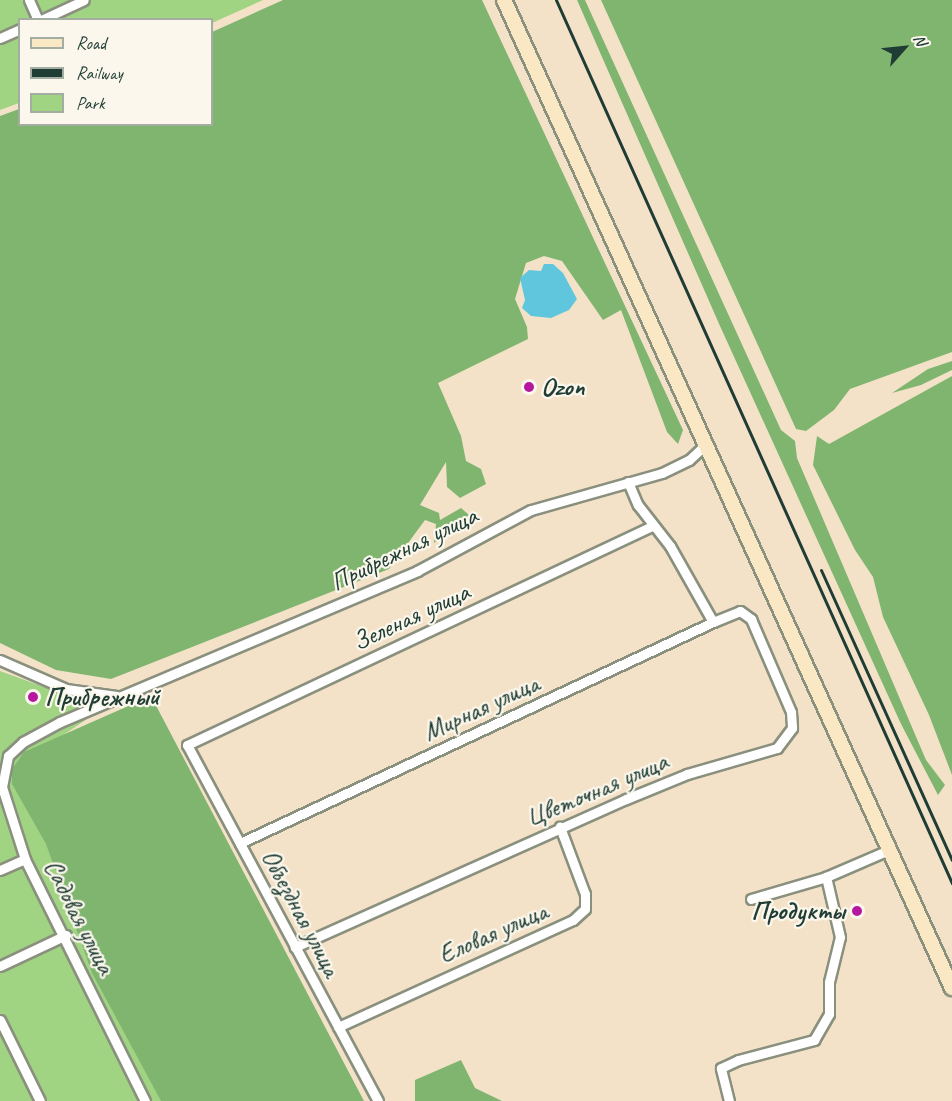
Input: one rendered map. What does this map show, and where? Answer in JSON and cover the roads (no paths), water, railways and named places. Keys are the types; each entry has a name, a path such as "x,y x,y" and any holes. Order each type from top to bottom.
{"street":[{"path":"29,0 39,18"},
{"path":"44,18 84,0"},
{"path":"504,0 891,849 952,988"},
{"path":"0,38 18,30"},
{"name":"Прибрежная улица","path":"4,753 119,696 161,682 417,571 531,510 674,468 706,444"},
{"path":"628,482 652,526 670,546 713,622"},
{"name":"Зеленая улица","path":"187,745 652,526"},
{"name":"Мирная улица","path":"240,843 740,611"},
{"name":"Цветочная улица","path":"295,947 561,827 687,774 777,748 786,740 792,728 791,712 751,619 740,611"},
{"path":"0,660 66,689 119,696"},
{"name":"Объездная улица","path":"187,745 378,1101"},
{"name":"Садовая улица","path":"4,753 3,795 25,859 66,935 145,1101"},
{"name":"Еловая улица","path":"338,1027 573,920 585,909 585,894 561,827"},
{"path":"751,899 826,877 891,849"},
{"path":"0,870 25,859"},
{"path":"729,1101 721,1068 738,1059 814,1040 829,1014 830,982 840,937 826,877"},
{"path":"0,966 66,935"},
{"path":"0,1020 40,1101"}],"water":[{"path":"544,264 553,264 563,273 577,299 569,310 551,318 531,316 522,308 525,300 520,278 529,270 541,271"}],"railway":[{"path":"556,0 952,883"},
{"path":"821,570 952,860"}],"place":[{"name":"Ozon","path":"529,387"},
{"name":"Прибрежный","path":"33,697"},
{"name":"Продукты","path":"857,911"}]}
